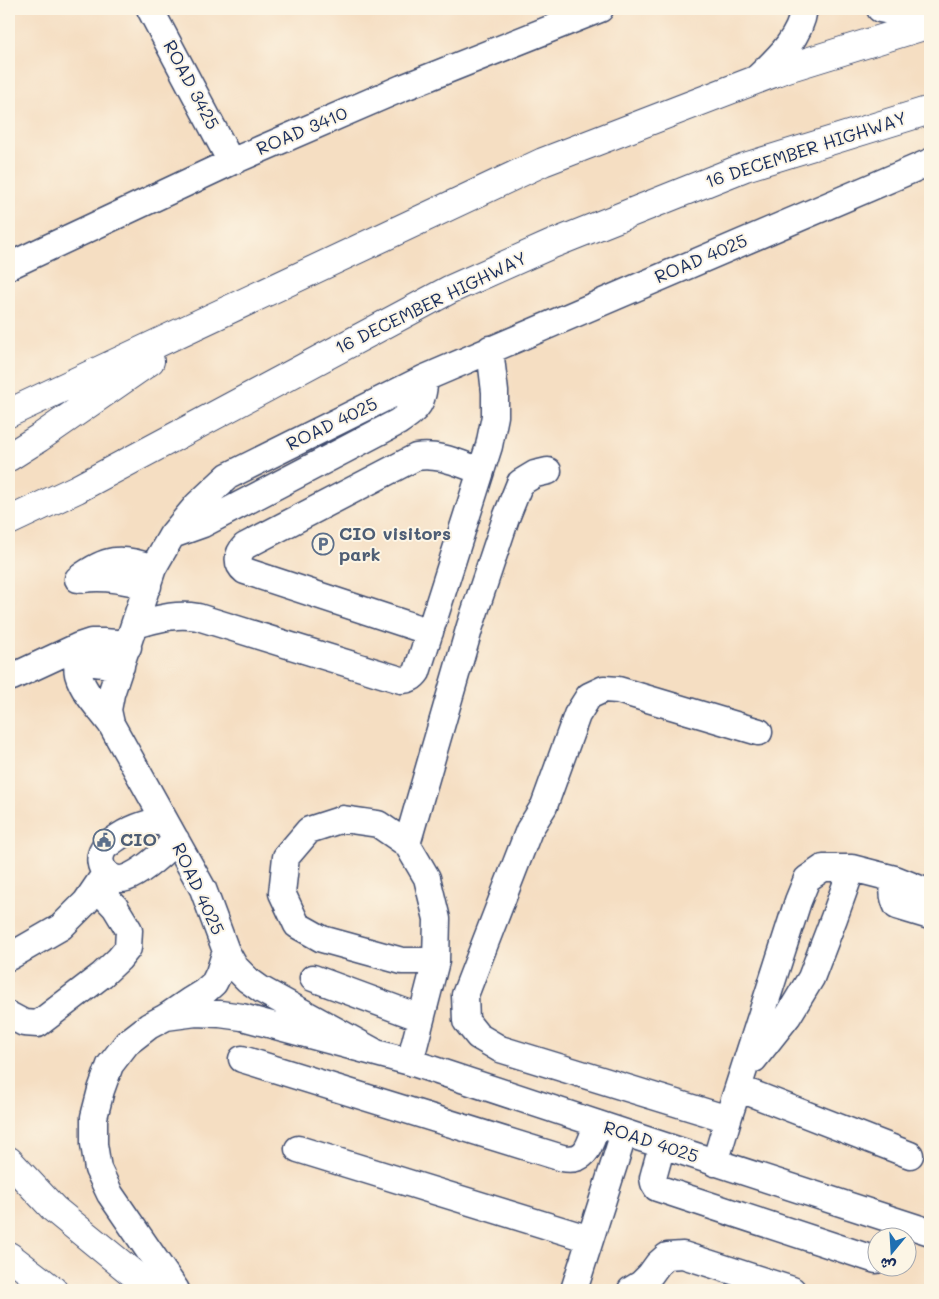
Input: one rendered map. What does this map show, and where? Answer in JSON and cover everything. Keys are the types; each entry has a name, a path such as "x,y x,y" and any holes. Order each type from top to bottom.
{"main road":[{"path":"9,413 543,162 784,69 930,24"},
{"name":"16 DECEMBER HIGHWAY","path":"9,521 77,489 449,290 550,245 745,167 930,110"},
{"path":"9,457 215,316"},
{"path":"9,543 77,489"},
{"path":"9,1160 54,1209 153,1290"},
{"path":"9,1185 54,1209"},
{"path":"9,1256 53,1290"}],"street":[{"name":"ROAD 3425","path":"150,9 231,162"},
{"name":"ROAD 3410","path":"9,266 231,162 402,88 600,9"},
{"path":"756,80 781,54 795,34 804,9"},
{"path":"880,9 930,19"},
{"name":"ROAD 4025","path":"373,1051 262,990 235,967 226,951 203,889 111,724 108,710 111,694 151,577 172,535 198,505 228,476 425,378 930,162"},
{"path":"12,677 78,654 128,646 165,616 184,614 198,616 401,680 414,676 417,672 489,446 495,416 495,392 490,349"},
{"path":"430,632 245,571 239,564 240,554 245,546 416,457 435,456 481,471"},
{"path":"407,844 470,626 506,518 520,483 534,474 548,471"},
{"path":"78,654 78,673 82,684 111,724"},
{"path":"728,1119 500,1049 478,1036 466,1021 465,996 529,830 544,806 577,715 589,696 604,689 618,690 759,732"},
{"path":"410,1062 436,961 437,919 427,878 407,844 378,824 343,819 309,830 286,857 282,893 298,925 322,939 402,961 436,961"},
{"path":"9,957 61,927 86,902 101,880 103,850 124,832 150,822 170,830 157,858 147,866 128,877 120,879 112,877 101,880"},
{"path":"715,1163 798,901 807,879 823,868 852,868 895,879 892,892 897,906 929,894"},
{"path":"741,1080 788,1016 811,978 852,868"},
{"path":"9,1015 24,1023 38,1024 102,975 128,948 129,930 101,880"},
{"name":"ROAD 4025","path":"176,1290 110,1194 98,1170 94,1144 94,1117 100,1090 110,1065 127,1043 148,1026 166,1017 204,992 214,983 226,951"},
{"path":"313,978 421,1018"},
{"name":"ROAD 4025","path":"166,1017 196,1013 242,1017 373,1051 715,1163 898,1226"},
{"path":"242,1059 570,1160 578,1158 589,1147 597,1124"},
{"path":"741,1080 910,1155"},
{"path":"574,1290 624,1133"},
{"path":"662,1146 653,1178 657,1188 866,1257"},
{"path":"298,1148 590,1239"},
{"path":"621,1289 641,1284 667,1256 683,1255 792,1290"}],"place":[{"name":"CIO visitors park","path":"323,544"},
{"name":"CIO","path":"104,840"}]}
